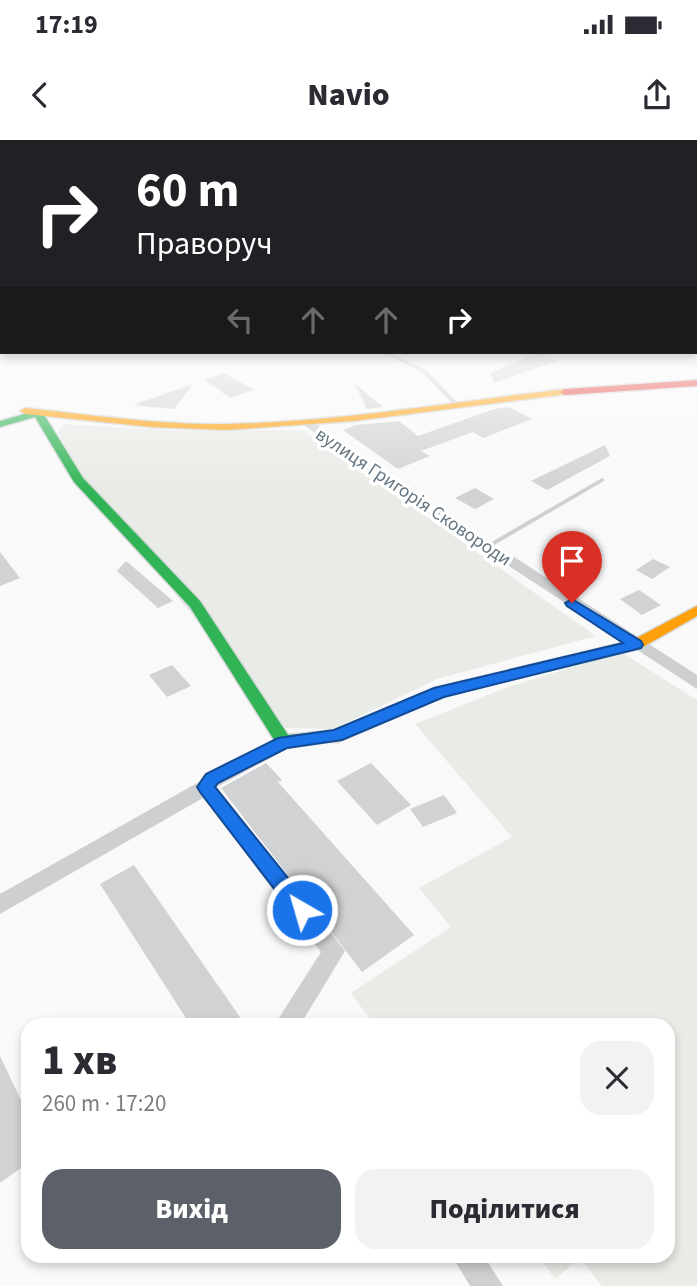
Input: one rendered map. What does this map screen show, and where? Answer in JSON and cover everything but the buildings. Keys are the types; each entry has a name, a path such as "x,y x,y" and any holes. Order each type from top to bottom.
{"street":[{"path":"0,408 198,427 307,422 602,388 688,383"},
{"path":"0,424 37,413 78,480 195,604 284,742"},
{"name":"вулиця Григорія Сковороди","path":"307,422 363,465 697,683"},
{"path":"0,905 206,787 212,779 284,742 337,736 440,692 636,645 697,610"},
{"path":"206,787 334,951 291,1018"},
{"path":"471,1263 488,1286"}],"lane":[{"path":"436,383 454,403"},
{"path":"487,547 602,480"}],"shaded area":[{"path":"64,424 180,431 303,430 596,636 437,679 333,729 286,728 144,556 100,512 58,432"},
{"path":"621,652 697,700 697,1286 602,1286 584,1263 675,1263 675,1018 369,1018 351,993 451,927 419,888 512,837 415,724 505,688"},
{"path":"543,1263 574,1263 555,1279"}],"traffic: fast":[{"path":"0,424 38,413 78,480 195,604 284,742 329,737"}],"traffic: slow":[{"path":"25,411 151,424 226,427 354,418 565,392"},
{"path":"329,737 440,692 636,645 697,610"}],"traffic: jam":[{"path":"565,392 690,383"}],"route":[{"path":"302,910 206,787 212,779 284,742 337,736 440,692 636,645 572,603"}]}
